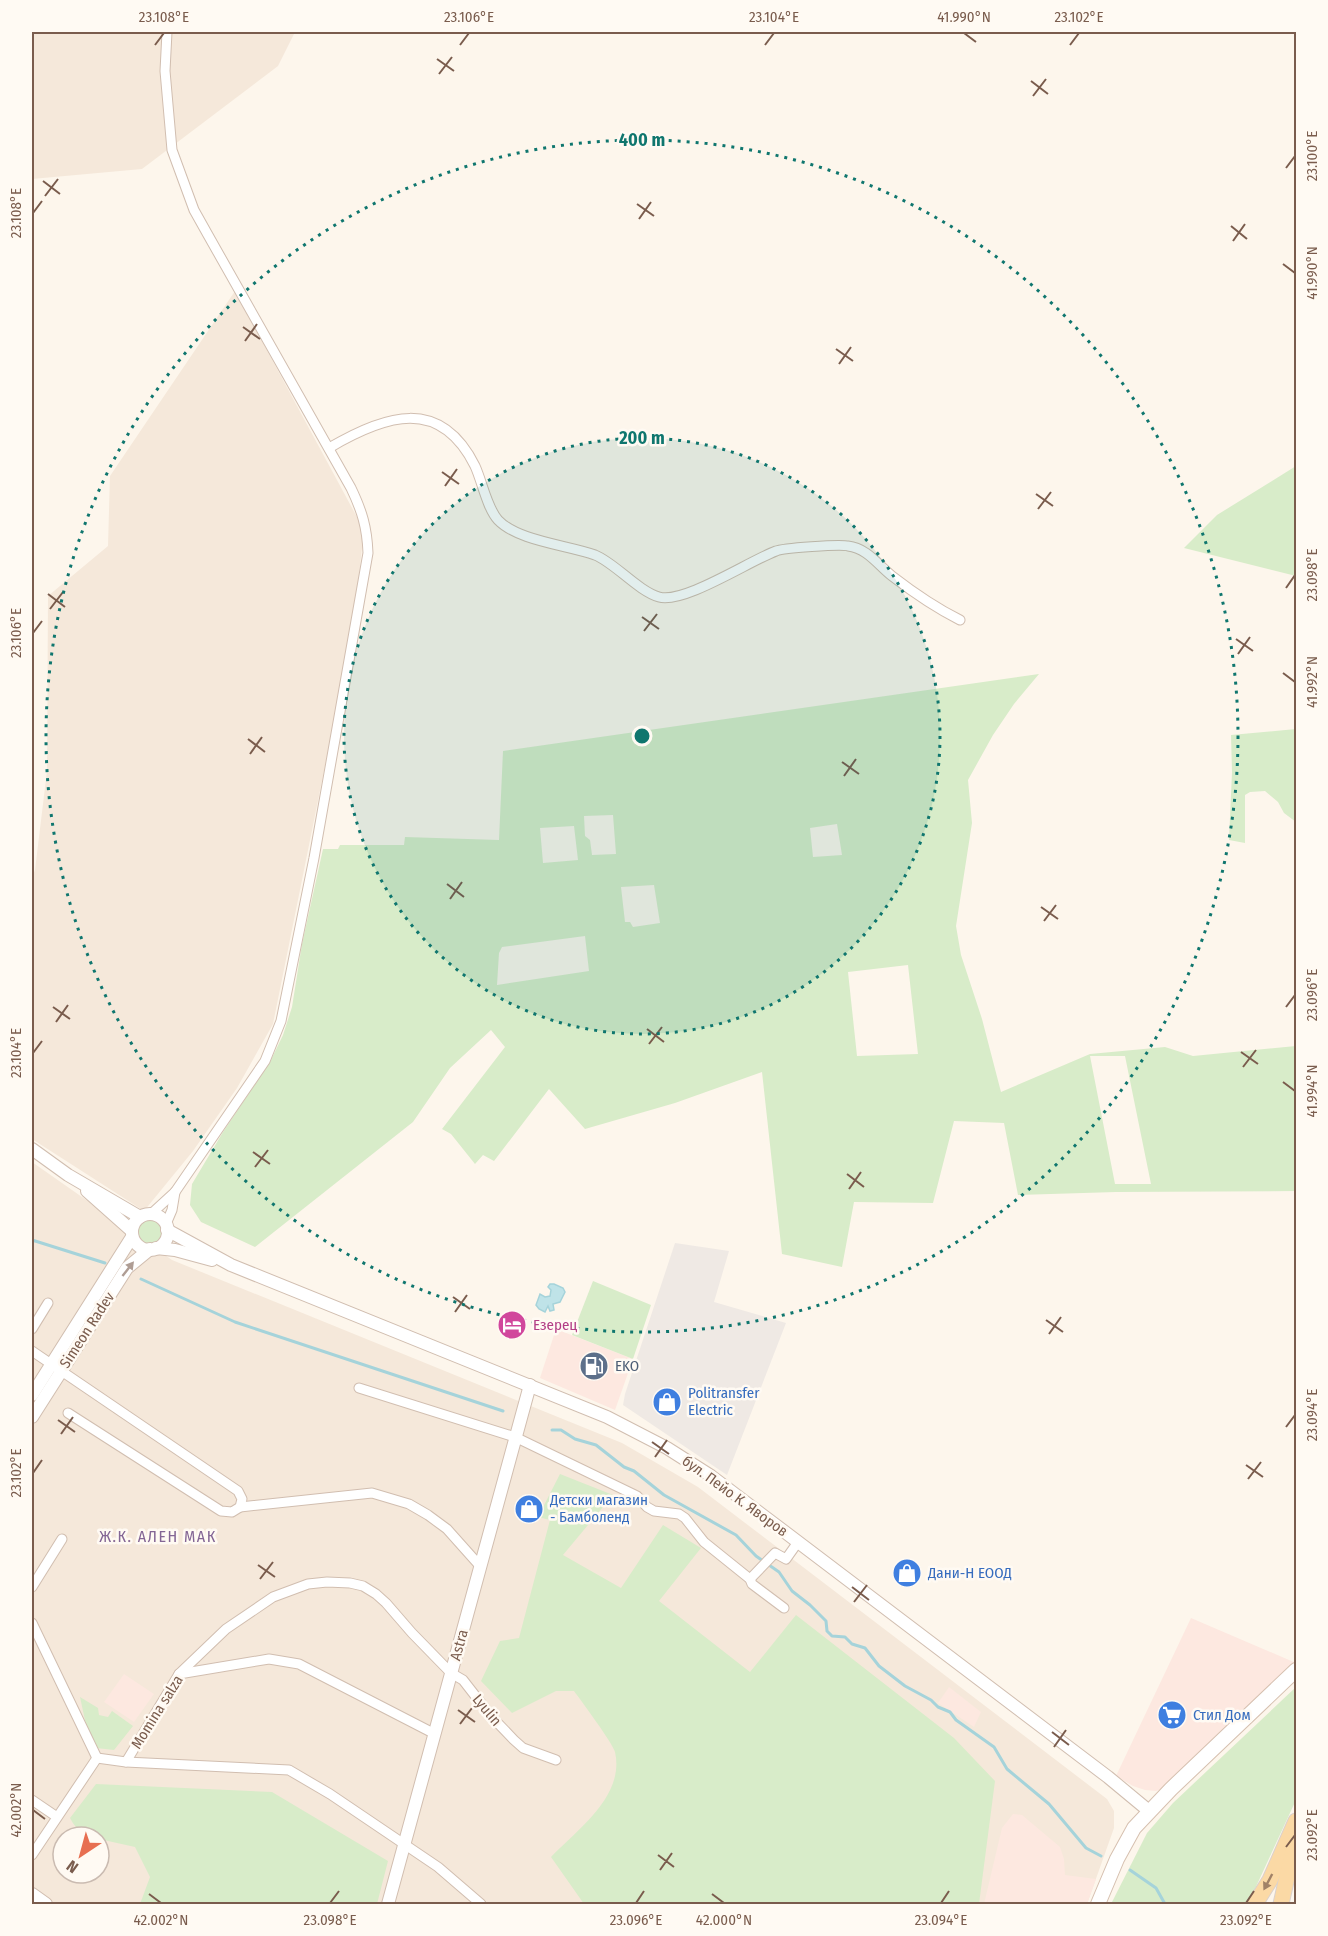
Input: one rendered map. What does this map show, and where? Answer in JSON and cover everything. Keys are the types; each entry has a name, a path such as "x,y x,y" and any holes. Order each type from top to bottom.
{"main road":[{"path":"1098,1905 1134,1828 1296,1670"},
{"path":"1255,1905 1270,1880 1296,1821"},
{"path":"1281,1905 1296,1835"}],"street":[{"path":"132,1234 135,1220 146,1215 175,1192 265,1062 281,1021 301,929 368,553 368,532 351,488 194,210 183,185 172,150 165,71 167,32"},
{"path":"329,448 386,422 413,417 432,422 457,437 475,467 497,519 516,534 597,556 660,598 681,597 778,550 848,546 866,552 891,575 935,608 960,620"},
{"path":"32,1149 68,1175 132,1234 139,1246 153,1249 166,1240 166,1227 175,1192"},
{"path":"68,1175 146,1215 162,1219 166,1227"},
{"name":"бул. Пейо К. Яворов","path":"166,1227 231,1265"},
{"name":"Simeon Radev","path":"32,1417 56,1367 132,1234"},
{"name":"Simeon Radev","path":"32,1395 56,1367 127,1268 136,1259 153,1249"},
{"name":"бул. Пейо К. Яворов","path":"153,1249 175,1250 231,1265 607,1417 667,1448 711,1476 1108,1777 1149,1811"},
{"path":"32,1329 48,1303"},
{"path":"32,1352 238,1491 242,1499 240,1507"},
{"name":"Astra","path":"388,1905 530,1385"},
{"path":"359,1388 515,1437 638,1496 647,1507 654,1511 679,1514 685,1518 704,1542 754,1576"},
{"path":"68,1413 221,1511 232,1512 240,1507 372,1493 409,1504 428,1515 447,1529 480,1566"},
{"path":"32,1587 62,1539"},
{"path":"784,1608 752,1584 754,1576 775,1553 786,1559 798,1542"},
{"name":"Momina salza","path":"126,1762 179,1674 226,1629 273,1597 308,1584 350,1583 363,1586 376,1594 452,1673"},
{"path":"32,1623 97,1758"},
{"path":"179,1674 269,1659 299,1664 435,1734"},
{"name":"Lyulin","path":"452,1673 463,1680 491,1716 523,1748 556,1760"},
{"path":"97,1758 126,1762 289,1770 330,1794 404,1844 455,1880 482,1905"},
{"path":"32,1855 97,1758"},
{"path":"32,1800 57,1817"},
{"path":"32,1894 46,1905"}],"shaded area":[{"path":"32,32 295,32 278,66 142,169 32,179"},
{"path":"235,291 358,519 362,533 362,548 336,711 273,1024 237,1088 193,1151 144,1211 32,1139 32,878 35,870 47,771 48,596 108,546 110,476"},
{"path":"32,1162 172,1260 622,1443 698,1487 1107,1799 1114,1811 1114,1828 1087,1904 32,1904"},
{"path":"675,1243 729,1251 714,1302 786,1323 727,1475 623,1405"},
{"path":"556,1329 633,1359 615,1410 540,1378"},
{"path":"1191,1618 1296,1663 1165,1788 1156,1791 1145,1790 1116,1776"},
{"path":"124,1674 154,1694 134,1722 104,1702"},
{"path":"949,1687 981,1712 974,1727 938,1703"},
{"path":"1013,1814 1022,1815 1060,1847 1064,1859 1065,1875 1096,1879 1087,1904 984,1904 1002,1828"}],"green space":[{"path":"1296,466 1296,576 1184,548 1217,515"},
{"path":"1039,674 1014,704 993,735 968,780 972,823 956,926 961,955 982,1019 1001,1092 1090,1054 1165,1047 1193,1056 1296,1046 1296,1191 1018,1195 1004,1123 954,1121 933,1203 854,1202 842,1267 782,1254 762,1072 675,1103 585,1129 549,1089 494,1161 483,1155 475,1164 451,1134 442,1129 505,1047 491,1030 450,1068 413,1122 255,1247 201,1222 190,1205 192,1184 223,1132 270,1062 283,1035 292,1007 302,944 323,849 338,849 340,845 404,845 405,837 499,840 503,751","holes":["613,815 616,854 592,855 590,840 585,836 584,816","837,824 842,855 813,857 810,828","574,826 578,860 543,863 540,828","654,885 660,923 633,927 630,922 625,922 621,887","585,936 589,971 497,985 499,953 502,947","908,965 918,1054 857,1056 848,972","1090,1056 1125,1056 1151,1184 1115,1184"]},
{"path":"1296,729 1296,822 1284,813 1278,802 1265,791 1250,792 1245,795 1245,843 1229,840 1231,735"},
{"path":"149,1218 159,1222 163,1232 159,1242 149,1246 139,1242 135,1232 139,1222"},
{"path":"593,1281 651,1305 633,1359 572,1335"},
{"path":"560,1474 613,1495 563,1555 621,1588 663,1525 701,1548 659,1601 750,1672 796,1615 954,1738 995,1781 979,1904 584,1904 551,1857 586,1823 606,1797 613,1783 616,1768 613,1747 574,1691 556,1691 512,1713 481,1681 500,1641 519,1638 550,1520 538,1517"},
{"path":"1296,1687 1296,1800 1248,1904 1111,1904 1147,1833 1173,1803"},
{"path":"80,1697 98,1708 99,1715 108,1717 112,1711 133,1726 114,1750 96,1748 86,1725"},
{"path":"96,1784 272,1792 388,1861 377,1904 324,1902 323,1904 140,1904 150,1877 135,1847 111,1842 111,1825 74,1825 70,1818"}],"water":[{"path":"550,1284 563,1288 565,1292 560,1302 553,1304 554,1310 550,1311 548,1306 545,1312 536,1305 540,1294 545,1297 550,1296 551,1290 548,1287"}],"waterway":[{"path":"32,1240 105,1263"},
{"path":"141,1279 235,1322 503,1411"},
{"path":"552,1430 561,1430 575,1439 596,1445 664,1495 736,1535 756,1556 779,1572 792,1591 826,1621 827,1631 832,1636 845,1637 852,1644 865,1648 879,1666 905,1686 950,1712 956,1720 994,1747 1007,1769 1049,1804 1086,1848 1101,1856"},
{"path":"1130,1870 1156,1888 1165,1904"}],"place":[{"name":"Езерец","path":"512,1325"},
{"name":"EKO","path":"594,1366"},
{"name":"Politransfer Electric","path":"667,1402"},
{"name":"Детски магазин - Бамболенд","path":"529,1509"},
{"name":"Дани-Н ЕООД","path":"907,1573"},
{"name":"Стил Дом","path":"1172,1715"}],"district":[{"name":"Ж.К. АЛЕН МАК","path":"158,1536"}]}
